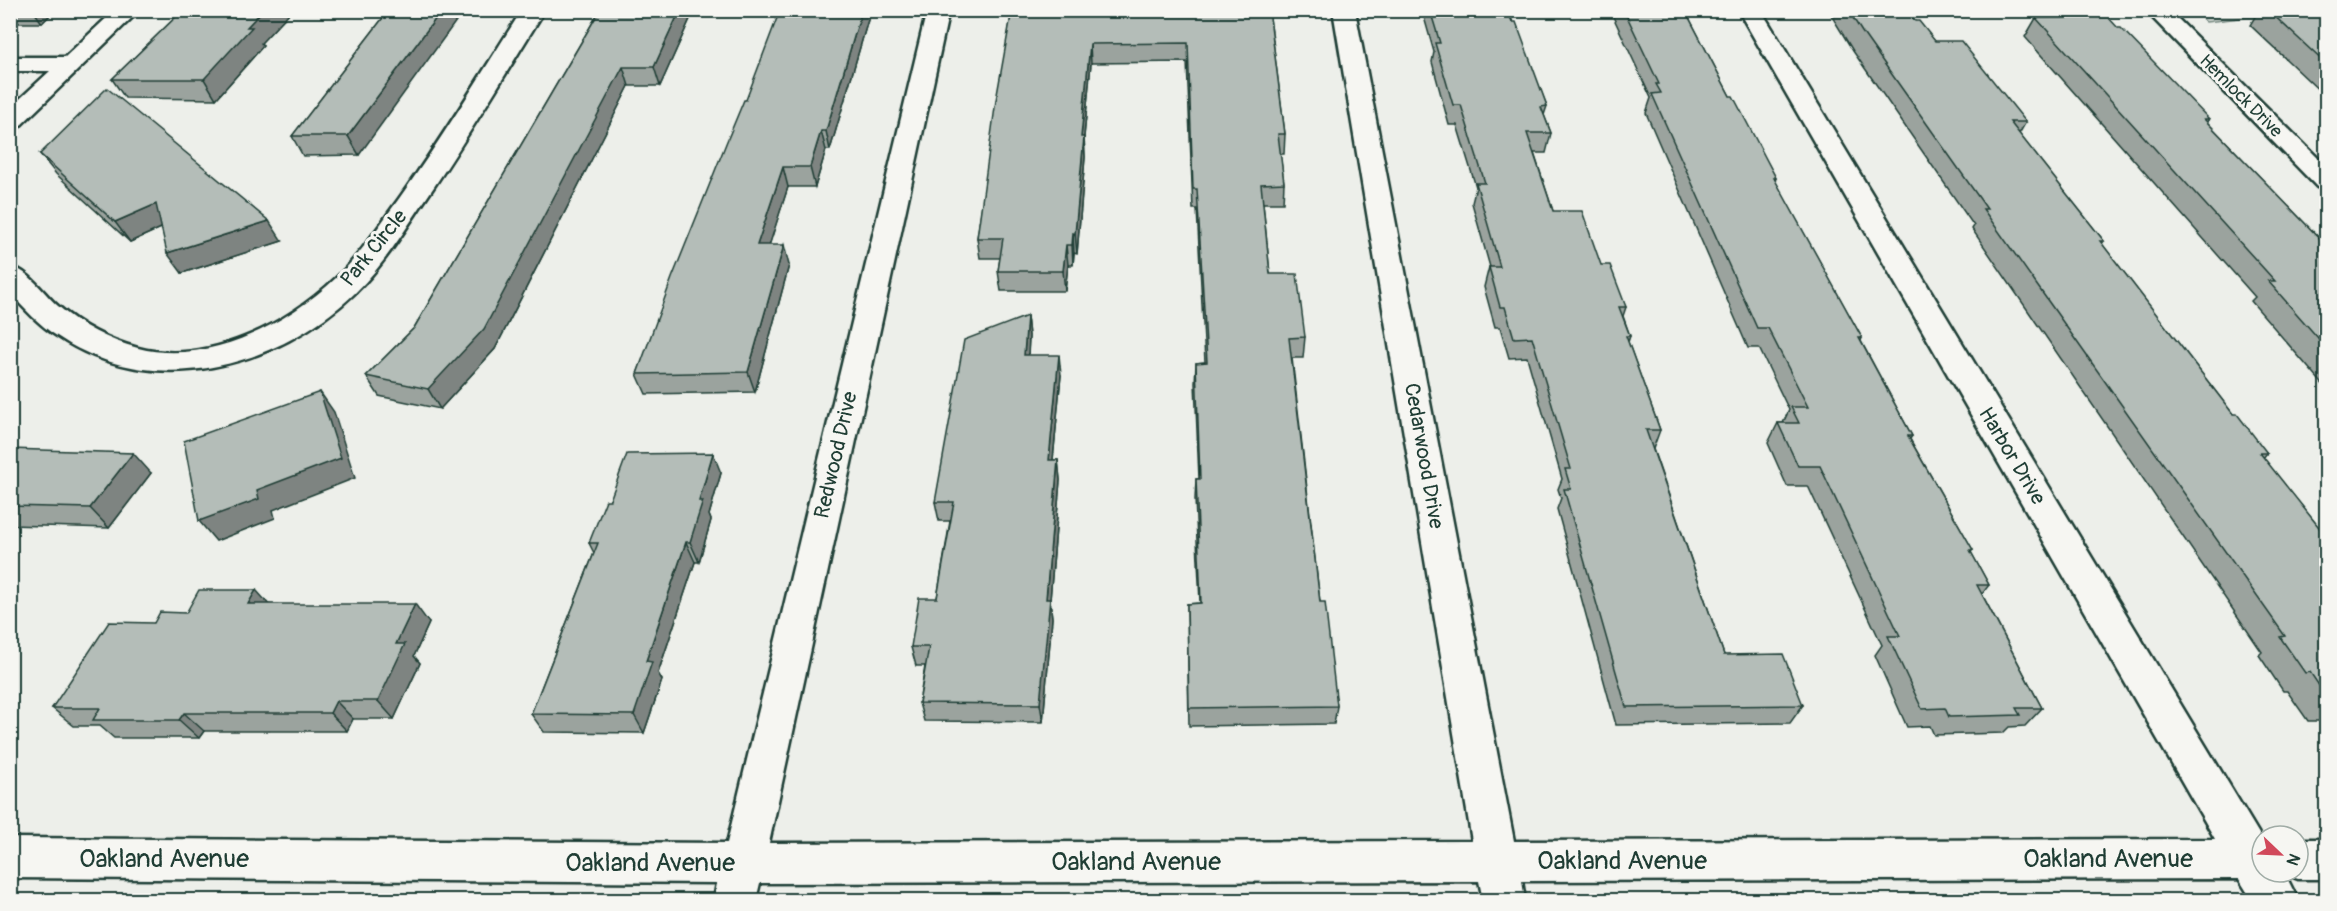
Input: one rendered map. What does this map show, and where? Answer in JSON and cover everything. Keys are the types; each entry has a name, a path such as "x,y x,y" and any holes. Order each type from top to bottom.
{"street":[{"path":"10,122 129,10"},
{"name":"Park Circle","path":"10,276 44,311 71,331 96,345 135,358 201,362 244,350 286,329 324,304 345,286 372,257 427,179 534,10"},
{"name":"Redwood Drive","path":"739,882 938,10"},
{"name":"Cedarwood Drive","path":"1344,10 1500,881"},
{"name":"Harbor Drive","path":"1749,10 2250,849"},
{"name":"Hemlock Drive","path":"2156,10 2326,181"},
{"path":"10,64 70,64"},
{"name":"Oakland Avenue","path":"10,858 739,882 1500,881 2250,859"},
{"path":"2310,859 2326,859"},
{"name":"Harbor Drive","path":"2269,884 2277,900"}],"shaded area":[{"path":"2194,11 2326,11 2285,21 2249,17 2206,22"}],"building":[{"path":"183,10 263,10 247,27 252,27 204,79 112,79"},
{"path":"389,10 442,10 348,136 292,136"},
{"path":"600,10 680,10 654,67 623,67 484,329 428,389 366,376 414,328"},
{"path":"780,10 862,10 826,131 821,131 810,167 783,167 757,245 784,245 748,372 637,374 672,278 744,100 746,100"},
{"path":"1012,10 1269,10 1285,134 1278,134 1284,183 1261,184 1270,274 1297,274 1305,337 1289,338 1320,602 1325,602 1337,706 1189,708 1187,604 1201,603 1196,479 1200,479 1196,363 1207,362 1197,189 1193,189 1188,43 1090,44 1075,234 1073,233 1072,245 1066,245 1063,271 998,271 1003,238 977,238 996,100"},
{"path":"1430,10 1508,10 1512,22 1516,22 1547,106 1541,107 1551,133 1527,133 1553,211 1582,211 1601,265 1610,265 1626,307 1619,307 1630,336 1626,336 1660,430 1646,430 1724,655 1783,654 1803,705 1626,707 1564,489 1571,489 1565,469 1571,469 1532,337 1514,338 1505,307 1500,307 1489,267 1500,267 1476,183 1485,183 1461,105 1453,105 1435,43 1440,43"},
{"path":"1624,10 1685,10 1862,338 1859,338 1912,436 1908,436 1973,550 1970,550 1989,585 1977,585 2042,708 2016,708 2020,715 1949,717 1945,708 1922,709 1888,636 1900,636 1820,466 1798,466 1778,423 1799,423 1791,407 1808,407 1768,328 1757,328 1652,94 1661,93 1656,84 1659,84"},
{"path":"1848,10 1908,10 1915,21 1919,21 1935,41 1961,41 2026,122 2010,122 2104,241 2100,241 2233,414 2237,414 2267,453 2260,453 2326,536 2326,551 2321,551 2326,559 2326,696 2310,672 2305,673 2280,637 2285,636 1983,209 1987,209"},
{"path":"2268,10 2326,10 2326,64"},
{"path":"2108,17 2209,119 2204,119 2326,245 2326,347 2268,281 2275,281 2036,18"},
{"path":"107,88 269,221 167,253 156,204 115,222 40,154"},
{"path":"1027,316 1024,355 1059,355 1049,460 1058,460 1046,599 1050,599 1040,704 919,703 929,647 911,647 919,598 937,598 954,502 935,502 964,340"},
{"path":"320,392 341,458 257,490 259,499 199,521 184,441"},
{"path":"10,449 133,453 90,508 10,506"},
{"path":"713,453 699,501 703,501 690,542 686,542 646,661 652,662 634,715 531,714 598,543 589,543 606,500 610,500 627,454"},
{"path":"199,590 256,590 248,604 415,604 396,644 405,644 378,701 336,701 330,713 184,713 179,720 93,720 100,708 52,708 109,622 154,623 160,612 186,613"}]}
